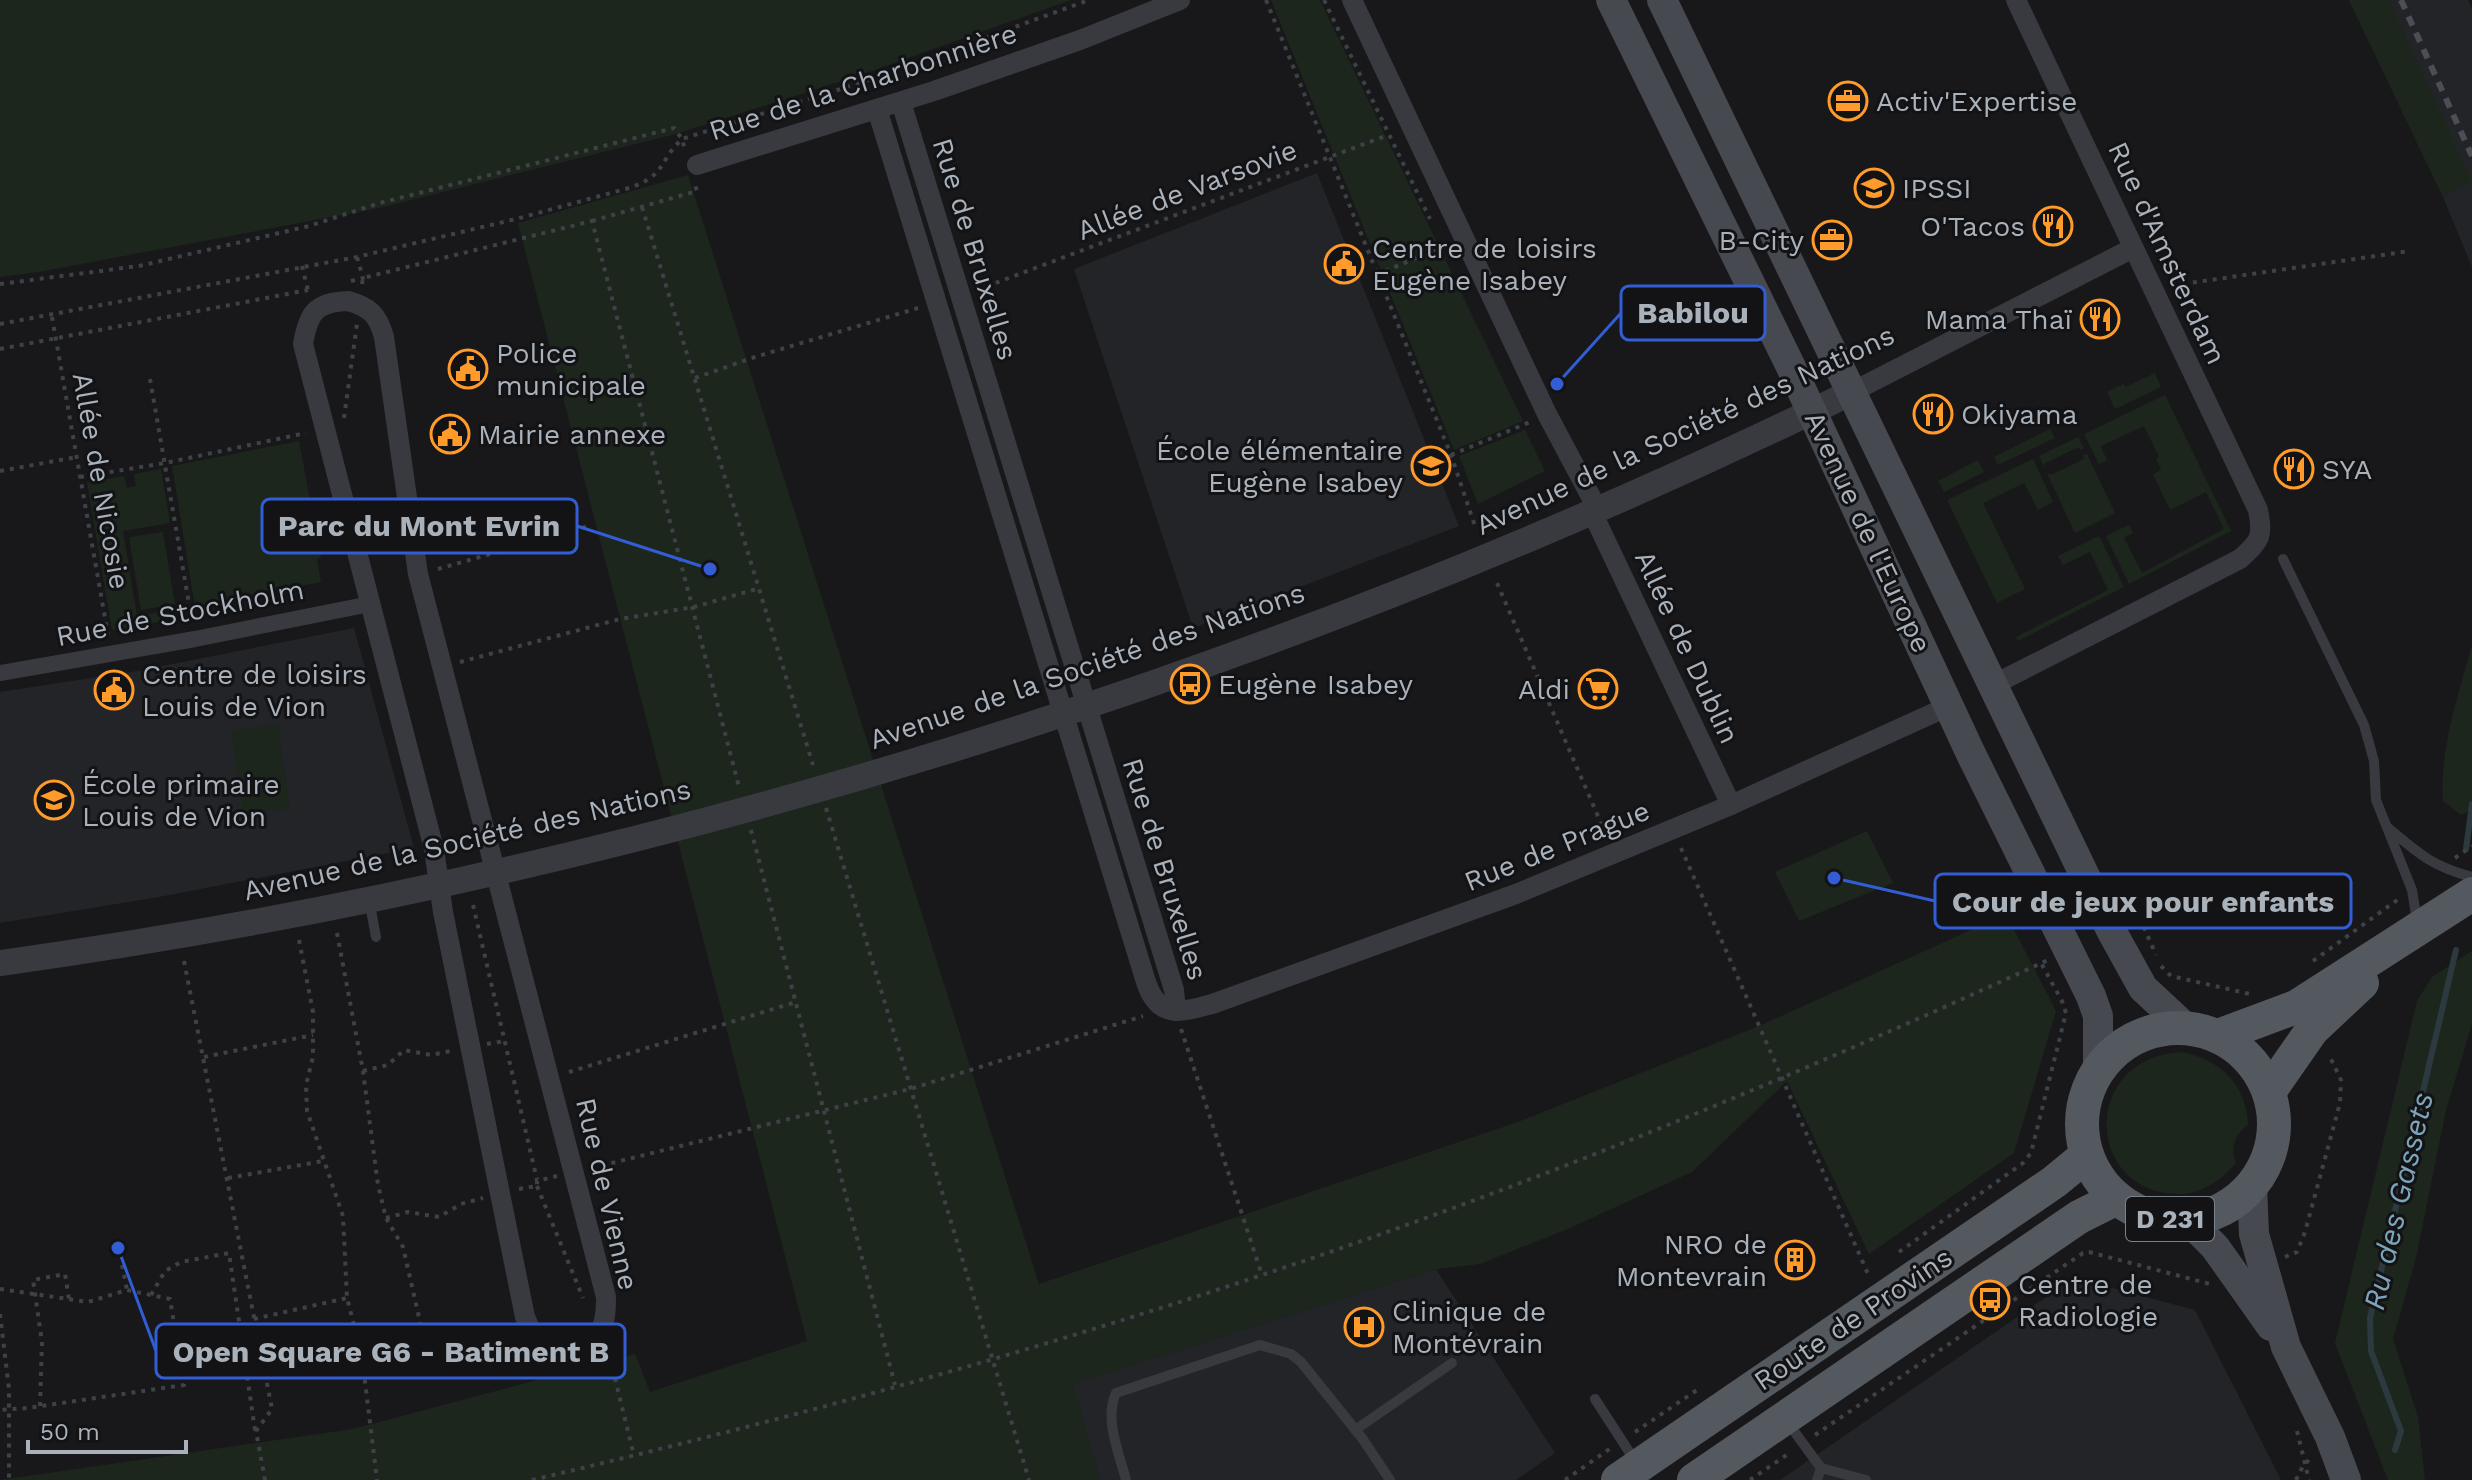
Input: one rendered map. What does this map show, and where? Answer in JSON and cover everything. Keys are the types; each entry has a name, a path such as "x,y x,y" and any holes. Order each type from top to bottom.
{"main road":[{"name":"Avenue de l'Europe","path":"1611,0 1712,208 1950,596 2005,679 2111,930 2143,988 2202,1032"},
{"name":"Avenue de l'Europe","path":"1662,0 1830,403 1949,706 2054,957 2091,996 2098,1016 2098,1070"},
{"name":"D 231","path":"2202,1032 2240,1050 2257,1069 2269,1092 2274,1117 2272,1142 2264,1166 2252,1185 2233,1203 2212,1214 2188,1220 2163,1219 2139,1212 2117,1198 2099,1179 2087,1155 2082,1126 2085,1097 2098,1070 2115,1051 2136,1037 2161,1029 2202,1032 2296,1007 2472,894"},
{"name":"D 231","path":"2269,1092 2312,1030 2418,931"},
{"name":"Route de Provins","path":"1626,1462 2054,1182 2087,1155"},
{"path":"2249,1273 2254,1234 2252,1185"},
{"name":"Route de Provins","path":"1694,1480 1793,1431 2079,1217 2117,1198"},
{"path":"2188,1220 2215,1247 2249,1273 2330,1437 2346,1480"}],"street":[{"name":"Rue de la Charbonnière","path":"692,165 901,102 1080,40 1180,0"},
{"name":"Allée de Dublin","path":"1352,0 1731,805"},
{"name":"Rue d'Amsterdam","path":"2005,679 2240,559 2253,547 2262,531 2258,510 2016,0"},
{"name":"Rue de Bruxelles","path":"901,102 1075,710"},
{"name":"Rue de Bruxelles","path":"877,109 1075,710 1174,990 1170,1010"},
{"name":"Avenue de la Société des Nations","path":"0,963 173,936 496,872 745,809 1075,710 1389,596 1595,511 1830,403 2133,248"},
{"name":"Rue de Vienne","path":"332,302 360,304 372,310 384,337 428,572 496,872 606,1297 606,1322 598,1334 576,1350 553,1348 534,1338 525,1317 431,839 303,344 306,324 317,309 332,302"},
{"name":"Rue de Stockholm","path":"0,673 370,604"},
{"name":"Rue de Prague","path":"1170,1010 1215,1003 1516,894 1731,805 1949,706"}],"lane":[{"path":"2283,559 2364,725 2374,761 2376,800 2412,890 2418,931"},
{"path":"2385,826 2409,848 2441,868 2472,877"},
{"path":"369,899 376,937"},
{"path":"1126,1480 1111,1419 1111,1405 1116,1393 1260,1345 1291,1354 1301,1362 1390,1480"},
{"path":"1355,1430 1452,1363"},
{"path":"1595,1399 1626,1462"},
{"path":"1793,1431 1821,1468 1866,1480"},
{"path":"1817,1480 1821,1468"}],"path":[{"path":"0,324 357,257 516,219 647,182 661,171 668,152 682,139 869,80 1089,0"},
{"path":"1266,0 1451,455 1476,529"},
{"name":"Allée de Varsovie","path":"975,291 1412,125"},
{"path":"0,284 139,266 309,226 380,203 674,128 692,165 697,191 592,221 349,281"},
{"path":"642,207 1029,1480"},
{"path":"592,221 895,1385"},
{"path":"1376,275 1465,238"},
{"path":"2183,284 2410,251"},
{"path":"80,477 165,463 343,425 363,278 357,257"},
{"path":"302,266 308,290"},
{"path":"0,349 321,287"},
{"path":"695,378 924,306"},
{"name":"Allée de Nicosie","path":"51,316 111,654"},
{"path":"150,379 195,639"},
{"path":"1451,455 1547,414"},
{"path":"0,471 77,457"},
{"path":"428,572 588,526"},
{"path":"428,572 440,583"},
{"path":"1497,583 1614,854"},
{"path":"457,649 460,663 620,619 694,607 760,588"},
{"path":"1673,830 1868,1274"},
{"path":"2441,868 2472,846"},
{"path":"2305,967 2412,890"},
{"path":"386,1218 408,1212 439,1217 461,1204 537,1186 473,905"},
{"path":"2111,930 2139,916 2161,966 2171,976 2257,994"},
{"path":"337,933 363,1071 378,1185 386,1218 403,1247 426,1348"},
{"path":"299,940 313,1012 313,1057 306,1085 307,1111 343,1216 347,1298 362,1357 377,1480"},
{"path":"532,1480 634,1456 991,1359 1262,1275 1614,1148 1781,1079 2054,957 2066,1013 2031,1153 2023,1163 1894,1256"},
{"path":"184,961 272,1409 256,1431"},
{"path":"550,1078 796,1002"},
{"path":"537,1181 910,1089 1170,1010 1262,1275"},
{"path":"1750,1480 1793,1431 2083,1253 2217,1285 2297,1252 2340,1103 2341,1080 2324,1045 2312,1030"},
{"path":"204,1057 313,1035"},
{"path":"363,1071 388,1065 404,1050 431,1055 505,1041"},
{"path":"228,1178 323,1161"},
{"path":"151,1295 165,1271 180,1259 229,1253 265,1480"},
{"path":"122,1265 127,1290"},
{"path":"40,1406 42,1342 33,1280 65,1274 69,1299"},
{"path":"0,1289 88,1302 127,1290 170,1299 184,1385 0,1410"},
{"path":"254,1319 347,1298"},
{"path":"0,1314 10,1409 9,1480"},
{"path":"1565,1480 1626,1462 1700,1388"},
{"path":"2296,1427 2309,1480"}],"shaded area":[{"path":"0,0 1071,0 866,73 676,134 379,208 0,277"},
{"path":"1271,0 1320,0 1523,421 1454,450"},
{"path":"2349,0 2468,0 2472,9 2472,267 2443,197"},
{"path":"2349,0 2389,0 2472,181 2443,197"},
{"path":"1317,173 1459,526 1193,628 1074,269"},
{"path":"688,175 1039,1284 1518,1122 1759,1026 2006,914 2056,1011 2014,1153 1869,1254 1787,1081 1692,1172 1570,1228 1480,1264 1436,1269 1073,1384 1100,1480 0,1480 353,1429 635,1354 650,1392 807,1341 518,223"},
{"path":"2155,373 2161,387 2115,409 2107,392"},
{"path":"2165,395 2231,531 2129,584 2106,536 2129,525 2133,533 2124,538 2142,573 2224,529 2206,492 2170,510 2153,474 2161,470 2156,459 2159,457 2144,426 2101,446 2107,460 2099,464 2084,434"},
{"path":"2050,429 2055,438 1998,465 1994,457"},
{"path":"1525,430 1545,471 1478,504 1459,456"},
{"path":"2078,437 2084,448 2081,450 2079,447 2045,463 2044,467 2039,456"},
{"path":"299,441 321,558 317,559 321,582 195,607 172,466"},
{"path":"2087,454 2115,513 2075,533 2047,473 2051,475 2084,459 2083,455"},
{"path":"2033,459 2053,502 2038,510 2024,483 1983,503 2025,589 1997,603 1947,500"},
{"path":"1978,460 1984,472 1944,492 1938,481"},
{"path":"161,469 170,523 123,531 137,616 185,608 187,617 112,630 87,482 124,476 127,488 136,486 134,474"},
{"path":"163,532 175,604 141,610 129,537"},
{"path":"2099,536 2124,587 2018,641 2016,637 2108,590 2090,552 2063,565 2058,556"},
{"path":"354,628 414,848 159,897 0,923 0,692 137,671"},
{"path":"2472,645 2472,810 2461,815 2443,801 2444,761"},
{"path":"278,724 290,808 243,815 231,731"},
{"path":"1867,831 1893,883 1799,921 1775,872"},
{"path":"2472,951 2472,1024 2446,1110 2416,1258 2393,1339 2418,1417 2425,1480 2388,1480 2335,1343 2417,1001 2432,977"},
{"path":"2181,1052 2219,1067 2228,1076 2242,1097 2248,1125 2235,1142 2236,1163 2230,1170 2203,1189 2178,1194 2148,1188 2125,1172 2112,1150 2107,1125 2111,1100 2125,1077 2148,1060"},
{"name":"Clinique de Montévrain","path":"1436,1269 1555,1453 1516,1480 1100,1480 1072,1384"},
{"path":"2074,1278 2195,1310 2281,1480 1780,1480"}],"waterway":[{"name":"Ru des Gassets","path":"2466,849 2472,804"},
{"name":"Ru des Gassets","path":"2395,1450 2401,1431 2371,1351 2370,1318 2456,950"}],"railway":[{"path":"2401,0 2472,156"}],"place":[{"name":"Activ'Expertise","path":"1848,101"},
{"name":"IPSSI","path":"1874,188"},
{"name":"O'Tacos","path":"2053,226"},
{"name":"B-City","path":"1832,240"},
{"name":"Centre de loisirs Eugène Isabey","path":"1344,264"},
{"name":"Mama Thaï","path":"2100,319"},
{"name":"Police municipale","path":"468,369"},
{"name":"Babilou","path":"1557,384"},
{"name":"Okiyama","path":"1933,414"},
{"name":"Mairie annexe","path":"450,434"},
{"name":"École élémentaire Eugène Isabey","path":"1431,466"},
{"name":"SYA","path":"2294,469"},
{"name":"Parc du Mont Evrin","path":"710,569"},
{"name":"Eugène Isabey","path":"1190,684"},
{"name":"Aldi","path":"1598,689"},
{"name":"Centre de loisirs Louis de Vion","path":"114,690"},
{"name":"École primaire Louis de Vion","path":"54,800"},
{"name":"Cour de jeux pour enfants","path":"1834,878"},
{"name":"Open Square G6 - Batiment B","path":"118,1248"},
{"name":"NRO de Montevrain","path":"1795,1260"},
{"name":"Centre de Radiologie","path":"1990,1300"},
{"name":"Clinique de Montévrain","path":"1364,1327"}]}
